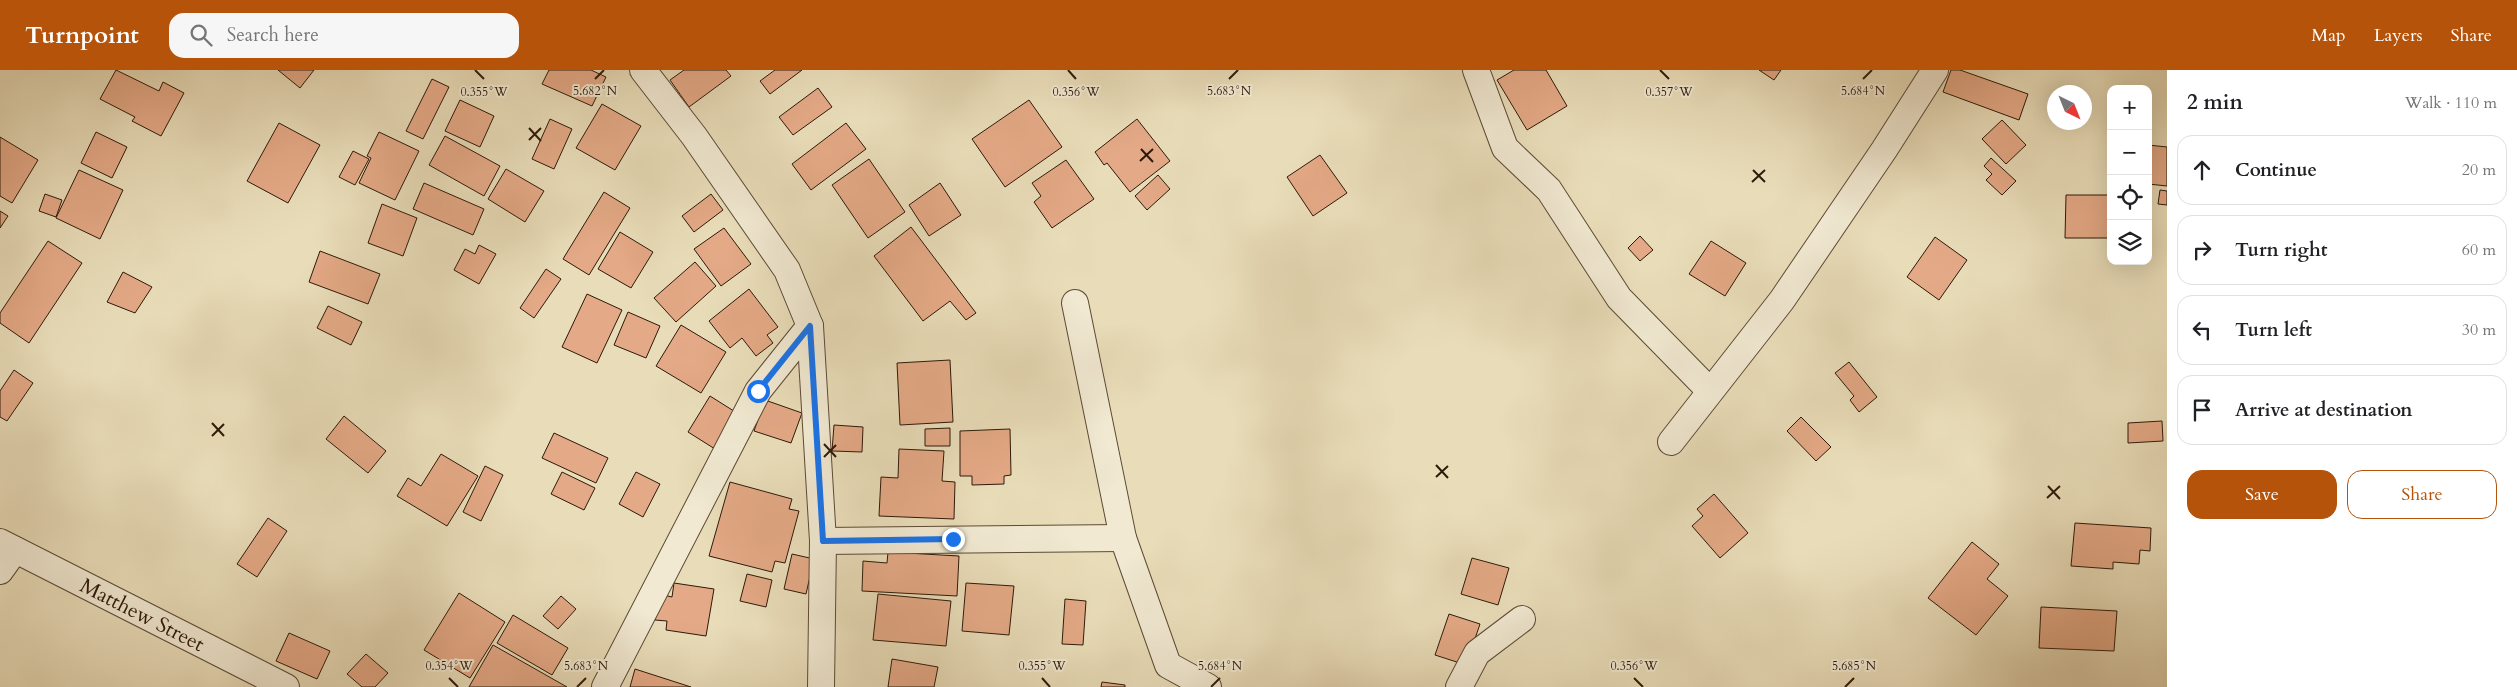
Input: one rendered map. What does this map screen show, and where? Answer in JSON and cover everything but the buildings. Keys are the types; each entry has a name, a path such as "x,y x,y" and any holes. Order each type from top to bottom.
{"street":[{"path":"643,70 694,136 787,270 810,326 823,541 821,687"},
{"path":"1476,70 1505,148 1549,190 1619,298 1710,392"},
{"path":"1671,442 1782,300 1884,150 1935,70"},
{"path":"1075,303 1123,538 1168,665 1208,687"},
{"path":"605,687 758,391 810,326"},
{"path":"823,541 1123,538"},
{"path":"0,572 7,546"},
{"name":"Matthew Street","path":"7,546 286,687"},
{"path":"1459,687 1477,653 1522,619"}],"route":[{"path":"758,391 810,326 823,541 953,539"}]}
